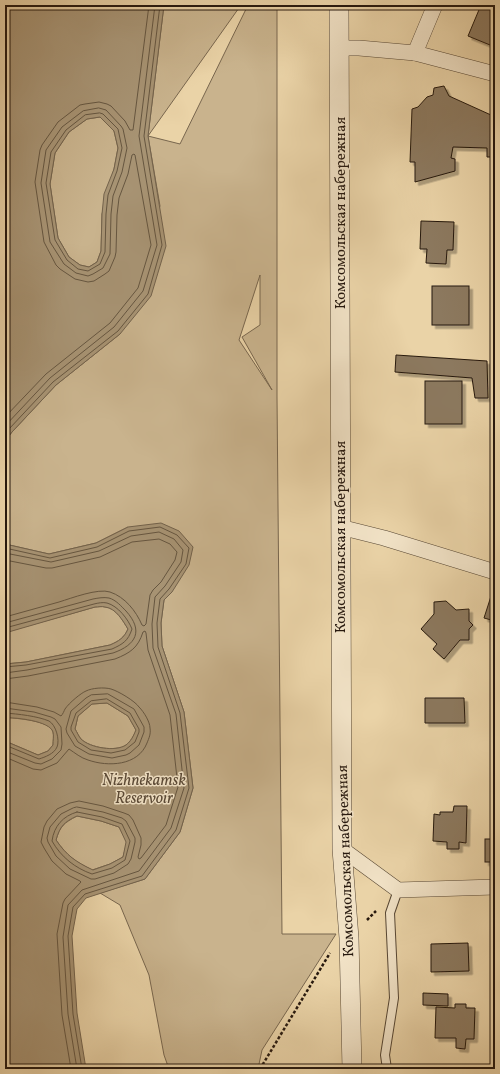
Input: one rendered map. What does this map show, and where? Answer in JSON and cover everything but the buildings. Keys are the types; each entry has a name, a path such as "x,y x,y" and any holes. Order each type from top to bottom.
{"street":[{"name":"Комсомольская набережная","path":"339,5 342,849 349,938 352,1069"},
{"path":"415,53 435,5"},
{"path":"339,48 359,48 415,53 495,74"},
{"path":"340,527 384,538 495,572"},
{"path":"342,849 398,890 495,887"}],"lane":[{"path":"387,1069 386,1055 394,998 390,913 398,890"}],"path":[{"path":"349,938 376,911"},
{"path":"260,1069 330,954"}],"shaded area":[{"path":"164,5 241,5 148,136"},
{"path":"248,5 277,5 277,397 282,934 336,934 262,1050 258,1069 169,1069 164,1055 149,975 120,905 100,893 145,879 180,832 193,788 184,712 162,646 161,623 164,600 172,592 128,527 96,543 49,554 5,544 5,441 56,385 120,334 160,206 148,136 180,144","holes":["260,275 260,325 242,337 272,390 239,340"]},
{"path":"100,117 114,131 118,148 102,214 101,251 97,262 89,267 80,265 69,257 58,238 50,184 55,153 69,132 87,119"},
{"path":"95,607 109,608 119,615 128,629 121,639 110,645 26,662 5,664 6,632"},
{"path":"107,703 128,716 136,730 129,742 122,747 110,749 90,745 81,739 75,729 78,716 92,704"},
{"path":"6,717 46,725 51,728 53,732 53,745 48,751 38,755 5,741"},
{"path":"77,816 101,821 119,827 127,842 123,857 110,864 92,870 68,855 56,840 63,825"}],"water":[{"path":"5,5 164,5 148,136 166,246 151,296 120,334 56,385 5,441","holes":["100,117 114,131 118,148 114,169 104,194 101,251 97,262 89,267 80,265 69,257 58,238 50,184 55,153 69,132 87,119"]},
{"name":"Nizhnekamsk Reservoir","path":"161,523 179,531 193,547 189,565 172,592 164,600 161,623 162,646 184,712 193,788 180,832 145,879 86,898 77,909 72,936 77,1013 86,1069 5,1069 5,741 38,755 48,751 53,745 53,732 46,725 39,722 16,718 5,718 5,664 26,662 110,645 121,639 128,629 113,610 109,608 95,607 5,633 5,544 49,554 96,543 128,527","holes":["107,703 128,716 136,730 129,742 122,747 110,749 90,745 81,739 75,729 78,716 92,704","77,816 101,821 119,827 126,842 123,857 110,864 93,870 68,854 56,840 63,825"]}]}
